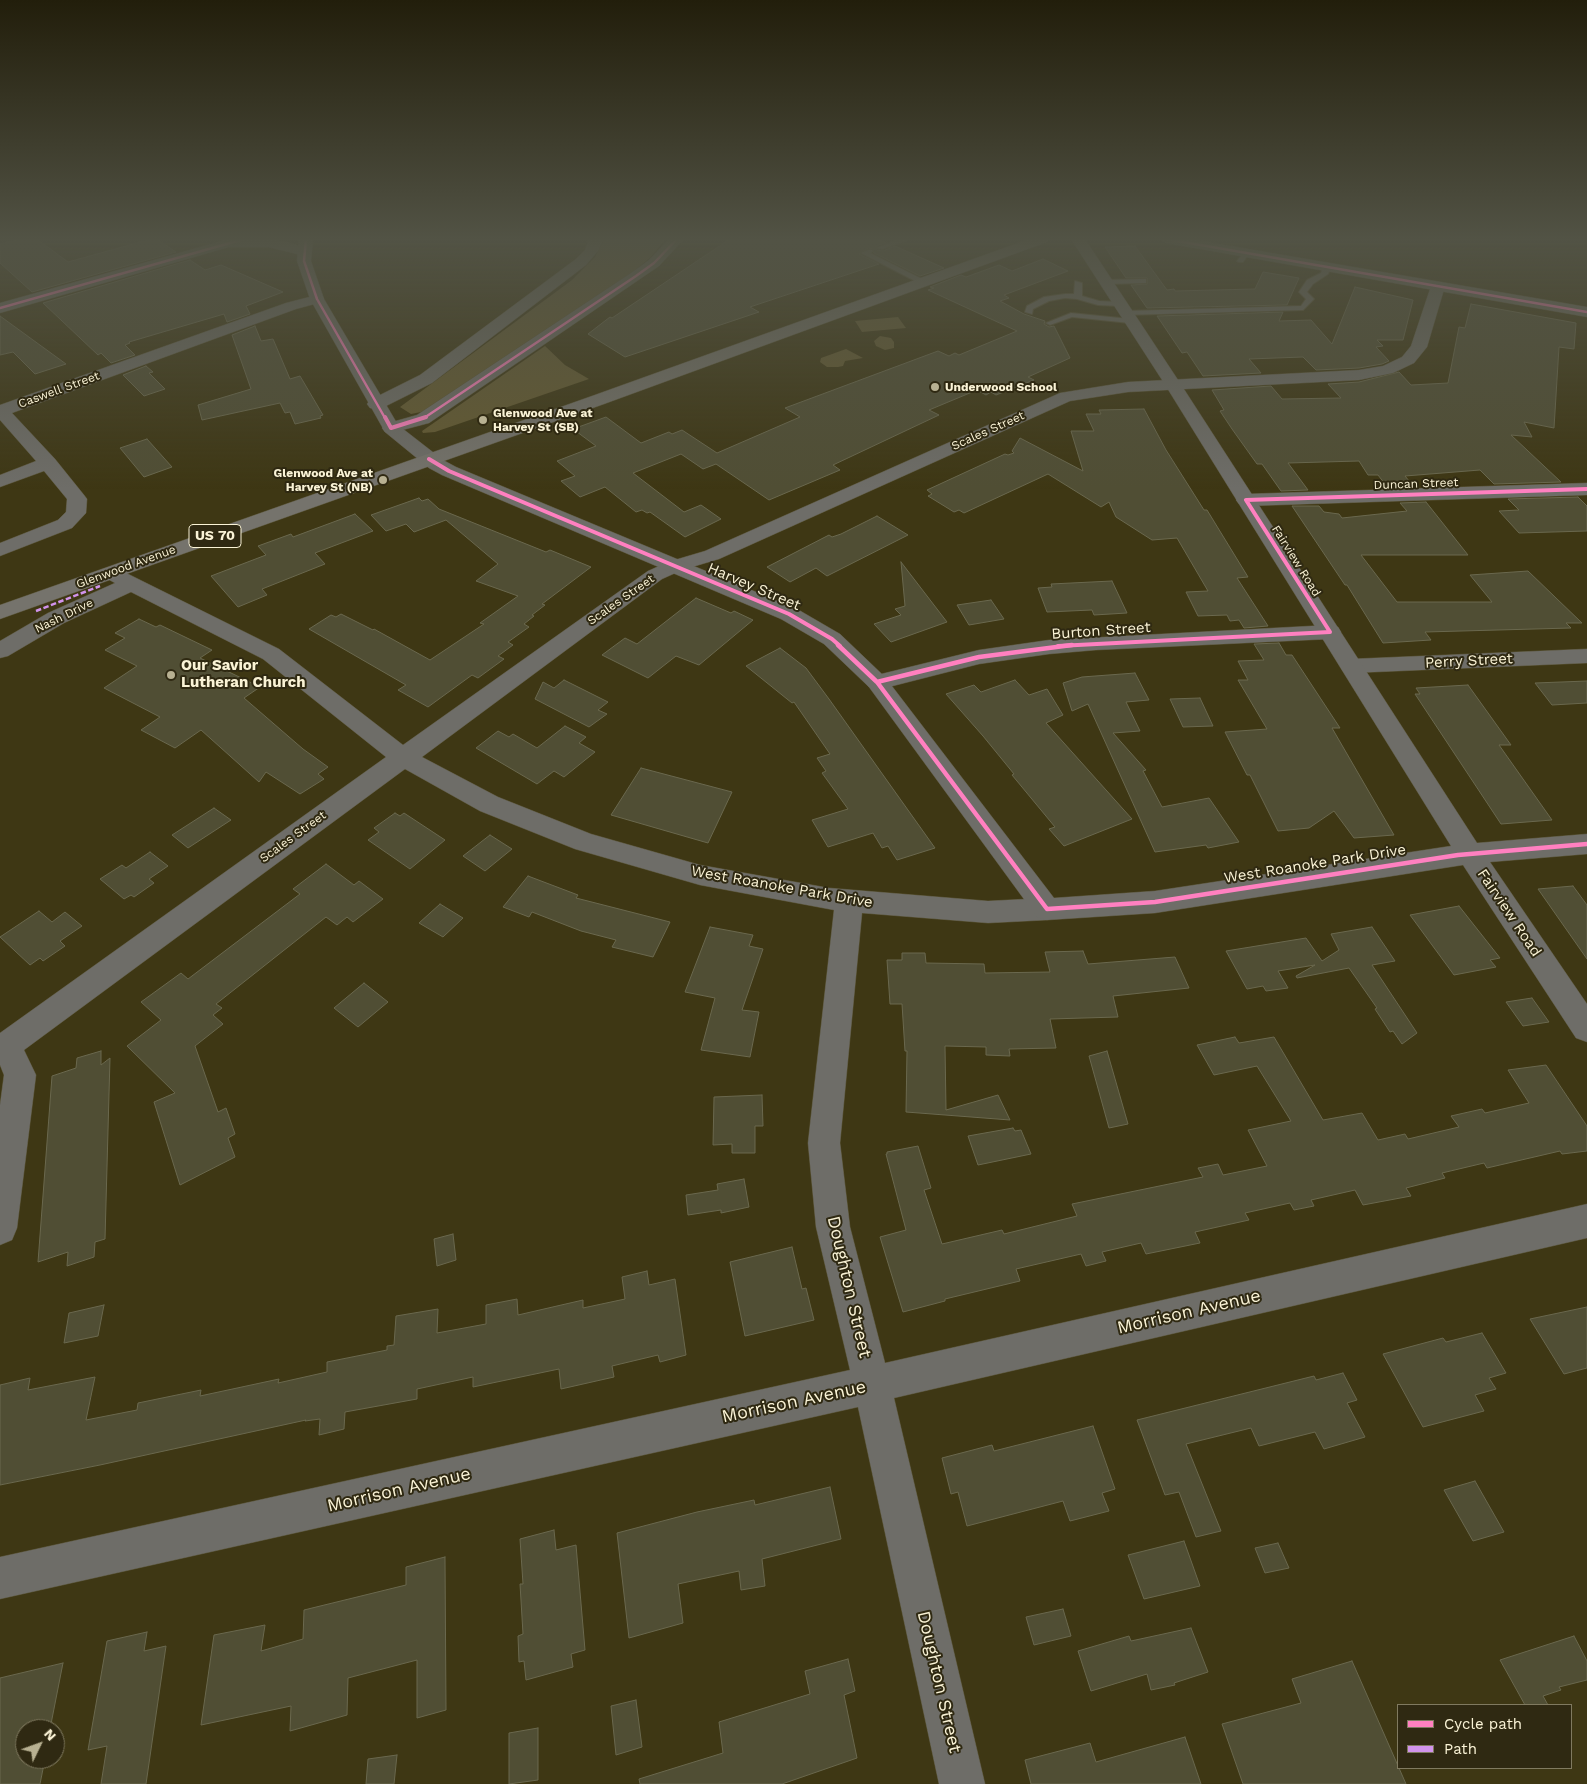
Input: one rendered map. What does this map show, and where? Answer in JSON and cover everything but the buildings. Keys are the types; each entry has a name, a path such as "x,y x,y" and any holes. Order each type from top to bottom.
{"main road":[{"name":"Glenwood Avenue","path":"0,595 423,454 795,322"},
{"name":"Glenwood Avenue","path":"0,612 121,578 423,454"}],"street":[{"name":"Caswell Street","path":"0,411 246,322"},
{"name":"Harvey Street","path":"330,322 391,428 449,472 789,614 832,639 877,682 1047,909"},
{"path":"376,404 404,392 434,374 502,322"},
{"path":"391,428 424,419 567,322"},
{"name":"Fairview Road","path":"1132,322 1470,854 1587,1029"},
{"name":"Scales Street","path":"4,1048 655,575 675,566 712,556 1066,397 1103,390 1172,383 1359,375 1387,370 1408,360 1419,347 1427,322"},
{"path":"0,411 48,463 77,499 76,513 64,524 0,550"},
{"path":"0,481 48,463"},
{"name":"Duncan Street","path":"1246,500 1587,489"},
{"name":"Nash Drive","path":"0,651 121,578"},
{"name":"West Roanoke Park Drive","path":"121,578 271,654 402,757 489,804 584,842 700,875 849,901 988,912 1155,902 1470,854 1587,844"},
{"name":"Burton Street","path":"877,682 979,657 1049,647 1330,632"},
{"name":"Perry Street","path":"1351,666 1587,656"},
{"name":"Doughton Street","path":"849,901 824,1143 833,1227 872,1384 962,1784"},
{"path":"0,1228 20,1074 4,1048"},
{"name":"Morrison Avenue","path":"0,1578 872,1384 1587,1221"}],"shaded area":[{"path":"515,322 558,322 426,411 411,414 400,407"},
{"path":"856,322 902,322 906,328 862,332"},
{"path":"880,336 891,338 894,342 894,348 885,350 876,346 874,341"},
{"path":"545,346 565,365 589,379 435,432 423,433 422,431"},
{"path":"846,349 863,358 845,361 843,366 838,367 827,367 820,362 821,358"}],"marked path":[{"path":"36,611 100,586"}],"cycle path":[{"path":"330,322 391,428 423,419 567,322"},
{"path":"429,459 449,471 789,614 832,639 877,682 1047,909 1155,902 1458,855 1587,844"},
{"path":"1246,500 1587,489"},
{"path":"877,682 979,657 1049,647 1330,632 1246,500"}],"place":[{"name":"Underwood School","path":"935,387"},
{"name":"Glenwood Ave at Harvey St (SB)","path":"483,420"},
{"name":"Glenwood Ave at Harvey St (NB)","path":"383,480"},
{"name":"Our Savior Lutheran Church","path":"171,675"}]}
